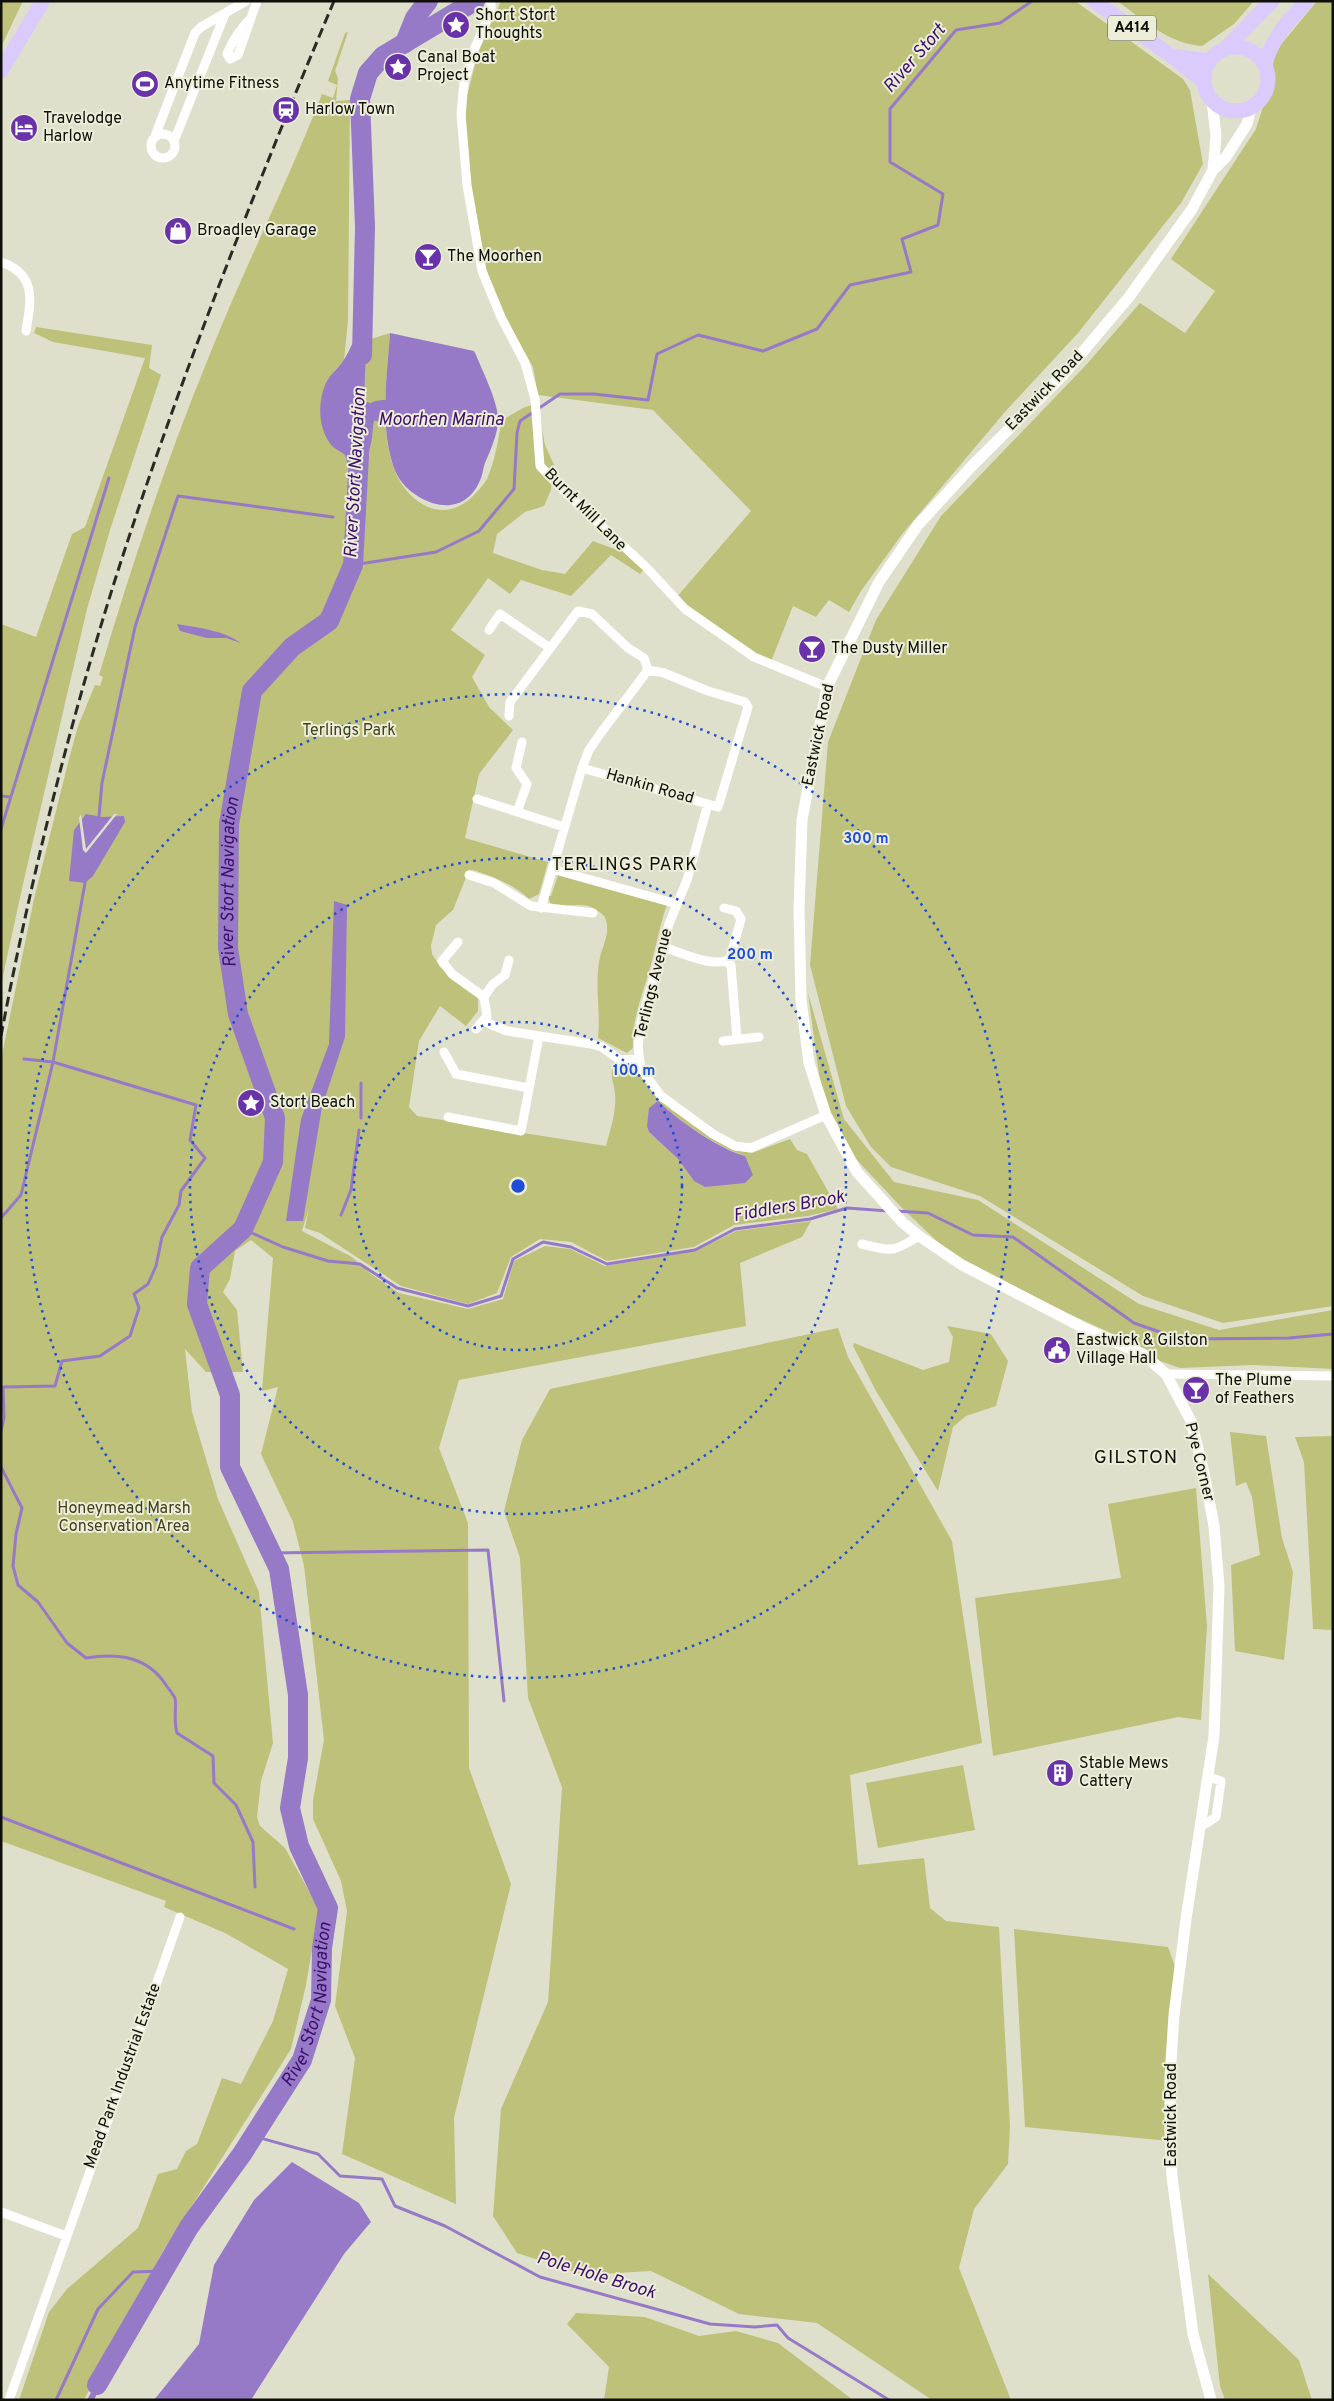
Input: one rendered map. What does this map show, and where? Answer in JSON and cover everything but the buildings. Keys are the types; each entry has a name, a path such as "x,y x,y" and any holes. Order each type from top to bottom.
{"highway":[{"path":"1,71 42,1"},
{"name":"A414","path":"1094,1 1170,55 1204,82"},
{"path":"1224,49 1243,48 1252,51 1265,64 1268,74 1268,85 1262,99 1251,108 1230,111 1212,101 1206,92 1204,71 1209,61 1224,49 1272,1"},
{"path":"1265,64 1270,48 1278,33 1307,1"},
{"name":"A414","path":"1170,55 1209,61"}],"street":[{"path":"226,14 174,141 173,153 166,157 159,157 151,149 151,142 195,33 201,27 246,1"},
{"path":"251,18 257,1"},
{"name":"Burnt Mill Lane","path":"491,5 474,50 463,89 461,114 467,185 482,271 501,317 526,363 534,399 540,466 568,496 646,567 685,609 754,657 827,687"},
{"name":"Eastwick Road","path":"1212,101 1216,136 1213,170"},
{"name":"Eastwick Road","path":"903,1223 857,1172 826,1114 809,1063 803,1031 799,909 802,820 827,687 879,582 918,525 971,467 1064,374 1150,269 1192,209 1213,170 1226,157 1247,124 1251,108"},
{"path":"155,136 166,134 174,141"},
{"path":"1,262 19,270 27,282 30,297 26,331"},
{"path":"509,716 510,702 578,611 592,614 628,648 644,658 648,670 594,742 582,768 541,908"},
{"path":"488,630 500,614 550,648"},
{"name":"Hankin Road","path":"582,768 718,807 748,707 745,702 708,691 664,672 648,670"},
{"path":"517,812 527,784 516,768 522,742"},
{"path":"477,800 564,828"},
{"name":"Terlings Avenue","path":"708,804 687,880 669,924 641,1022 638,1059 641,1069 661,1096 706,1130 735,1146 751,1148 826,1114"},
{"path":"552,868 677,904"},
{"path":"469,875 494,883 531,906 593,913"},
{"path":"724,908 736,911 741,919 730,958 726,962"},
{"path":"458,942 442,961 452,974 484,998"},
{"path":"664,946 713,963 726,962 731,965 737,1039"},
{"path":"476,1029 487,1016 484,998 493,984 506,975 509,960"},
{"path":"483,1021 507,1031 591,1044 602,1048 620,1060 638,1059"},
{"path":"448,1117 521,1130 539,1036"},
{"path":"723,1040 759,1037"},
{"path":"444,1052 456,1074 530,1088"},
{"name":"Pye Corner","path":"903,1223 919,1236 977,1273 1084,1328 1144,1355 1166,1374 1191,1421 1204,1473 1214,1526 1219,1586 1214,1736 1202,1827"},
{"path":"862,1244 890,1251 898,1249 919,1236"},
{"path":"1166,1374 1333,1376"},
{"name":"Eastwick Road","path":"1202,1827 1186,1919 1174,2015 1170,2077 1170,2132 1172,2177 1193,2334 1211,2400"},
{"name":"Mead Park Industrial Estate","path":"9,2400 180,1918"},
{"path":"1,2212 66,2236"}],"green space":[{"path":"1,1 23,1 1,47"},
{"path":"501,1 1075,1 1183,79 1190,90 1203,164 1181,203 1078,333 1004,413 903,533 861,591 849,612 829,600 816,617 793,606 770,664 675,599 751,511 653,410 538,395 533,367 493,295 480,245 468,171 465,134 467,96 478,53"},
{"path":"1117,1 1254,1 1234,24 1202,46 1179,41 1168,36"},
{"path":"1317,1 1333,1 1333,1306 1223,1323 1143,1296 980,1196 891,1167 871,1147 846,1106 810,965 828,742 876,620 941,516 1086,365 1140,303 1185,333 1215,291 1171,259 1256,129 1272,78 1274,53"},
{"path":"348,32 335,71 338,78 336,101 350,100 348,320 344,361 334,371 332,446 345,455 352,480 372,436 372,422 377,411 364,401 364,341 390,333 385,398 388,447 397,476 413,497 423,505 447,510 459,506 472,497 484,484 490,472 502,420 525,407 537,404 545,445 554,465 551,490 544,506 525,512 497,534 493,553 542,570 565,574 593,541 617,550 623,544 646,567 640,574 611,555 571,596 521,580 510,594 488,578 451,630 485,655 472,677 489,707 513,730 479,774 465,838 548,862 539,894 529,899 503,882 469,870 453,910 436,925 431,946 432,954 440,967 478,998 478,1011 466,1026 440,1006 419,1041 409,1107 417,1116 606,1146 615,1106 612,1076 614,1063 634,1066 659,1098 672,1110 736,1150 752,1153 790,1139 797,1150 807,1154 838,1209 808,1216 734,1225 694,1247 607,1261 571,1242 540,1239 511,1257 497,1293 468,1304 401,1286 320,1233 305,1228 309,1208 302,1231 352,1257 371,1274 399,1293 468,1309 503,1299 514,1261 545,1246 570,1249 605,1266 695,1251 736,1231 811,1221 802,1237 740,1263 746,1326 459,1380 439,1448 468,1523 469,1768 511,1884 454,2118 456,2204 342,2154 355,2058 335,2006 347,1911 341,1881 313,1819 313,1800 324,1740 304,1566 293,1522 261,1454 278,1387 262,1391 273,1258 251,1240 235,1251 230,1279 223,1292 237,1310 243,1372 206,1372 185,1349 192,1412 218,1499 259,1592 273,1743 261,1781 257,1817 260,1826 285,1848 319,1909 306,1985 291,2049 162,2253 84,2400 19,2400 49,2312 67,2289 138,2228 158,2174 177,2169 186,2151 197,2144 222,2078 241,2084 273,2021 288,1969 225,1933 164,1907 166,1901 1,1841 1,1060 34,899 78,726 95,685 100,686 103,677 99,675 137,553 164,473 210,354 322,94 333,98 337,85 328,81 345,33","holes":["658,1101 687,1125 711,1140 745,1156 694,1181 678,1159 649,1132 648,1124 651,1112"]},
{"path":"36,327 152,345 149,368 161,375 110,530 87,609 1,985 1,624 36,637 72,534 85,527 145,358 53,342 34,333"},
{"path":"559,872 667,904 638,1008 633,1048 627,1053 598,1038 598,967 607,934 605,918 600,912 590,906 561,906 550,903 548,896 551,896"},
{"path":"808,993 844,1119 894,1182 978,1200 1139,1304 1219,1330 1333,1310 1333,1369 1253,1365 1180,1368 1160,1361 1146,1349 962,1265 904,1210 855,1158 822,1097"},
{"path":"947,1326 991,1334 1008,1361 996,1406 966,1416 953,1427 938,1491 876,1391 853,1346 854,1343 923,1370 949,1362 953,1337"},
{"path":"838,1328 848,1357 952,1541 982,1743 850,1775 858,1865 924,1858 930,1908 946,1921 999,1927 1010,2126 1008,2164 974,2209 959,2268 1011,2400 932,2400 817,2323 739,2314 651,2271 584,2275 517,2253 493,2216 501,2109 548,2002 562,1787 528,1698 520,1558 504,1511 522,1440 550,1389"},
{"path":"1230,1432 1266,1436 1282,1538 1293,1572 1284,1660 1235,1651 1231,1565 1260,1555 1252,1497 1246,1482 1236,1486"},
{"path":"1333,1436 1333,1630 1313,1629 1304,1462 1295,1437"},
{"path":"1196,1488 1207,1626 1201,1720 1178,1717 993,1756 975,1598 1121,1578 1108,1504"},
{"path":"963,1765 975,1830 878,1848 866,1783"},
{"path":"1014,1929 1168,1947 1179,1978 1169,2141 1025,2127"},
{"path":"1208,2274 1299,2360 1312,2400 1225,2400 1220,2386"},
{"path":"576,2313 645,2317 699,2336 736,2331 778,2343 853,2400 604,2400 609,2367 567,2324"}],"water":[{"path":"471,1 479,1 436,27 434,24"},
{"path":"363,329 366,347 364,401 373,404 377,411 368,455 358,484 352,480 345,455 333,447 327,439 320,416 320,407 323,391 328,380 343,361"},
{"name":"Moorhen Marina","path":"390,333 474,351 486,377 497,409 497,428 476,488 463,501 456,504 438,504 419,497 402,482 394,468 388,446 385,414"},
{"path":"177,624 218,632 241,643 226,638 207,638 180,631"},
{"path":"86,814 102,817 124,816 125,822 93,876 85,883 69,881 74,830"},
{"path":"334,901 347,905 345,1037 322,1107 303,1221 286,1221 301,1119 329,1044"},
{"path":"658,1101 699,1133 723,1147 745,1156 753,1175 745,1183 705,1187 694,1181 678,1159 649,1132 647,1126 649,1108"},
{"path":"292,2162 359,2203 371,2222 344,2254 251,2400 154,2400 199,2344 214,2265 254,2200"},
{"path":"96,2383 101,2385 94,2400 87,2400"}],"pier":[{"path":"81,814 86,849 114,814 117,814 86,853 83,850 79,818"}],"waterway":[{"path":"405,43 415,18 428,1"},
{"name":"River Stort Navigation","path":"362,355 365,227 360,99 368,73 383,56 475,1"},
{"name":"River Stort","path":"353,565 436,552 479,531 514,489 517,433 520,421 560,394 594,394 648,400 657,354 698,335 763,351 817,329 850,285 911,272 902,239 938,225 943,194 890,162 890,109 956,30 1000,23 1032,1"},
{"path":"377,411 384,410"},
{"name":"River Stort Navigation","path":"97,2385 189,2227 242,2154 302,2060 321,2000 322,1948 328,1908 299,1846 290,1808 298,1758 298,1695 279,1569 230,1467 230,1395 197,1304 200,1268 243,1229 273,1162 275,1118 238,1014 228,948 229,824 252,691 292,647 329,621 353,565 359,456"},
{"path":"1,829 109,478"},
{"path":"99,816 102,783 135,627 178,496 333,517"},
{"path":"1,796 10,797"},
{"path":"1,1218 21,1195 53,1062 85,883"},
{"path":"1,1431 4,1418 3,1387 55,1386 62,1361 100,1356 130,1336 139,1308 134,1294 148,1284 156,1266 162,1237 179,1205 181,1191 205,1158 190,1140 196,1105 53,1062 24,1059"},
{"path":"361,1083 361,1118"},
{"path":"341,1215 351,1190 359,1130"},
{"name":"Fiddlers Brook","path":"243,1229 283,1247 328,1261 360,1264 397,1288 468,1306 501,1296 513,1259 543,1242 571,1247 607,1264 695,1250 735,1229 810,1219 847,1208 888,1211"},
{"name":"Fiddlers Brook","path":"896,1211 928,1213 973,1235 1013,1237 1134,1323 1180,1339 1289,1338 1333,1334"},
{"path":"1,1467 22,1508 16,1534 13,1566 18,1585 38,1602 67,1643 86,1658 109,1656 131,1659 141,1662 158,1675 175,1698 177,1733 213,1756 214,1783 236,1805 253,1842 255,1887"},
{"path":"271,1553 488,1550 504,1701"},
{"path":"1,1817 294,1929"},
{"name":"Pole Hole Brook","path":"253,2136 318,2154 340,2176 382,2179 395,2206 445,2226 540,2277 710,2324 755,2327 777,2325 788,2338 889,2400"},
{"path":"56,2400 98,2309 133,2272 165,2271"}],"railway":[{"path":"1,1036 24,921 51,806 81,692 115,580 139,506 218,288 334,1"}],"place":[{"name":"Short Stort Thoughts","path":"456,25"},
{"name":"Canal Boat Project","path":"398,67"},
{"name":"Anytime Fitness","path":"145,84"},
{"name":"Harlow Town","path":"286,110"},
{"name":"Travelodge Harlow","path":"24,128"},
{"name":"Broadley Garage","path":"178,231"},
{"name":"The Moorhen","path":"428,257"},
{"name":"The Dusty Miller","path":"812,649"},
{"name":"Stort Beach","path":"251,1103"},
{"name":"Eastwick & Gilston Village Hall","path":"1057,1350"},
{"name":"The Plume of Feathers","path":"1196,1390"},
{"name":"Stable Mews Cattery","path":"1060,1773"}],"district":[{"name":"TERLINGS PARK","path":"625,865"},
{"name":"GILSTON","path":"1136,1458"}],"park label":[{"name":"Terlings Park","path":"349,731"},
{"name":"Honeymead Marsh Conservation Area","path":"124,1518"}]}
